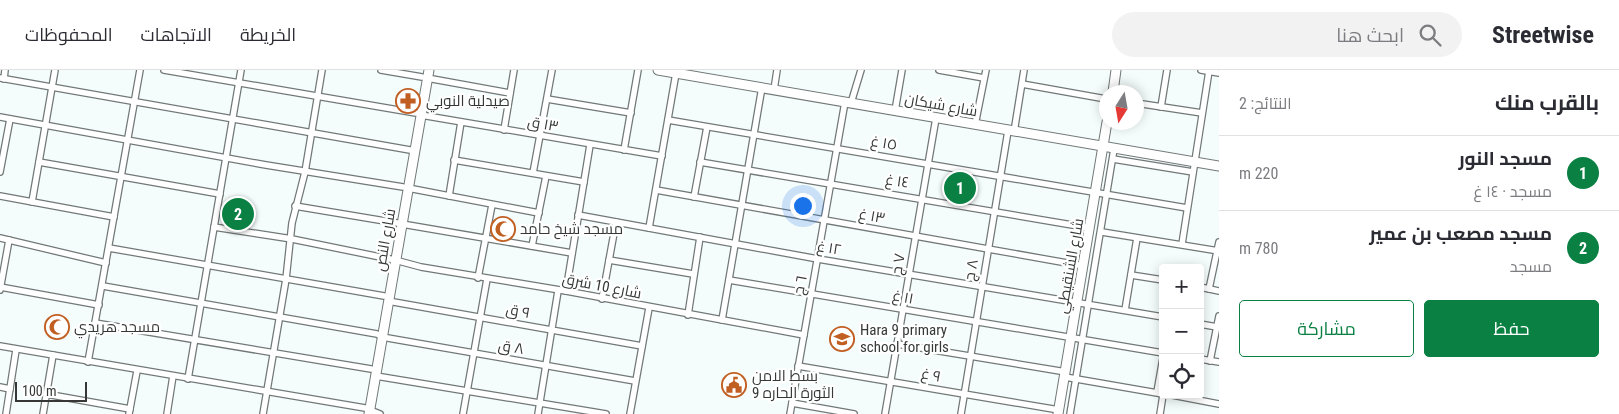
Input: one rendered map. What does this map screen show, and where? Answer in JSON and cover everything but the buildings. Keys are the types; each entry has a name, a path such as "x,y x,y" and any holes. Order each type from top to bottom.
{"street":[{"path":"5,70 2,79 410,150"},
{"path":"32,202 55,70"},
{"path":"88,362 140,70"},
{"name":"١٣ ق","path":"164,70 662,156"},
{"path":"188,379 206,265 227,158 241,70"},
{"path":"263,414 280,317 296,206 305,172 322,70"},
{"path":"381,70 425,74 510,92"},
{"path":"504,130 514,70"},
{"path":"533,173 552,70"},
{"path":"624,150 638,70"},
{"name":"شارع شيكان","path":"658,70 689,73 762,88 1011,131 1103,148 1113,154 1219,166"},
{"path":"774,90 777,70"},
{"name":"٦ ج","path":"790,414 838,149 848,102 861,70"},
{"path":"896,111 902,70"},
{"path":"939,70 984,78"},
{"path":"975,125 986,70"},
{"name":"٨ ج","path":"961,414 1000,176 1024,70"},
{"path":"1114,85 1116,70"},
{"path":"1160,107 1167,70"},
{"path":"1201,70 1219,73"},
{"path":"1182,244 1209,71"},
{"path":"650,228 676,73"},
{"name":"شارع النص","path":"367,412 425,74"},
{"path":"1022,84 1099,97"},
{"path":"722,320 762,88"},
{"path":"547,99 631,113"},
{"path":"1144,104 1202,113"},
{"name":"شارع النص","path":"406,188 410,150 418,114"},
{"path":"0,118 406,188 539,213"},
{"name":"٧ ج","path":"885,414 936,118"},
{"path":"0,172 1,156 10,119"},
{"name":"١٥ غ","path":"668,120 1187,208"},
{"path":"449,196 461,122"},
{"path":"694,197 707,127"},
{"name":"شارع الشنقيطي","path":"1059,412 1106,130"},
{"path":"566,291 590,145"},
{"path":"1070,414 1102,232 1113,154 1193,172"},
{"path":"454,160 584,182"},
{"path":"39,162 220,194"},
{"name":"١٤ غ","path":"700,162 922,198 1090,228"},
{"path":"532,246 546,176"},
{"name":"١٣ غ","path":"656,190 1084,266"},
{"path":"0,196 114,217"},
{"path":"478,278 492,205"},
{"path":"296,206 572,252"},
{"name":"١٢ غ","path":"578,215 818,259 1090,303 1159,316"},
{"path":"602,299 616,222"},
{"name":"شارع 10 شرق","path":"214,227 292,239 478,278 566,291 649,308 804,335"},
{"path":"1102,232 1218,251"},
{"path":"0,238 106,263"},
{"path":"688,315 700,238"},
{"path":"1125,310 1137,238"},
{"path":"9,240 0,288 99,305"},
{"path":"1209,289 1219,242"},
{"name":"٩ ق","path":"108,248 286,279 479,317 642,346"},
{"path":"609,260 693,274"},
{"path":"1131,275 1159,279"},
{"path":"463,414 487,279"},
{"name":"١١ غ","path":"730,280 1159,352"},
{"name":"٨ ق","path":"102,286 635,382"},
{"path":"1204,288 1219,290"},
{"path":"538,414 558,291"},
{"path":"630,414 649,308"},
{"path":"1210,361 1219,316"},
{"path":"95,323 273,353 467,391 606,414"},
{"path":"1204,325 1217,327"},
{"path":"897,344 970,356 1077,379 1159,394"},
{"path":"0,346 266,392 380,414"},
{"path":"6,414 16,350"},
{"path":"42,414 53,355"},
{"path":"1204,360 1219,362"},
{"name":"٩ غ","path":"798,366 891,380 1059,412"},
{"path":"46,394 130,412 136,371"},
{"path":"167,414 174,376"},
{"path":"0,387 10,389"},
{"path":"1160,414 1161,399"},
{"path":"1193,399 1219,404"},
{"path":"792,403 854,414"}],"place":[{"name":"صيدلية النوبي","path":"408,101"},
{"name":"مسجد النور","path":"960,188"},
{"name":"مسجد مصعب بن عمير","path":"238,214"},
{"name":"مسجد شيخ حامد","path":"503,229"},
{"name":"مسجد هريدي","path":"57,327"},
{"name":"Hara 9 primary school for girls","path":"842,339"},
{"name":"بسط الامن الثورة الحاره 9","path":"734,385"}]}
